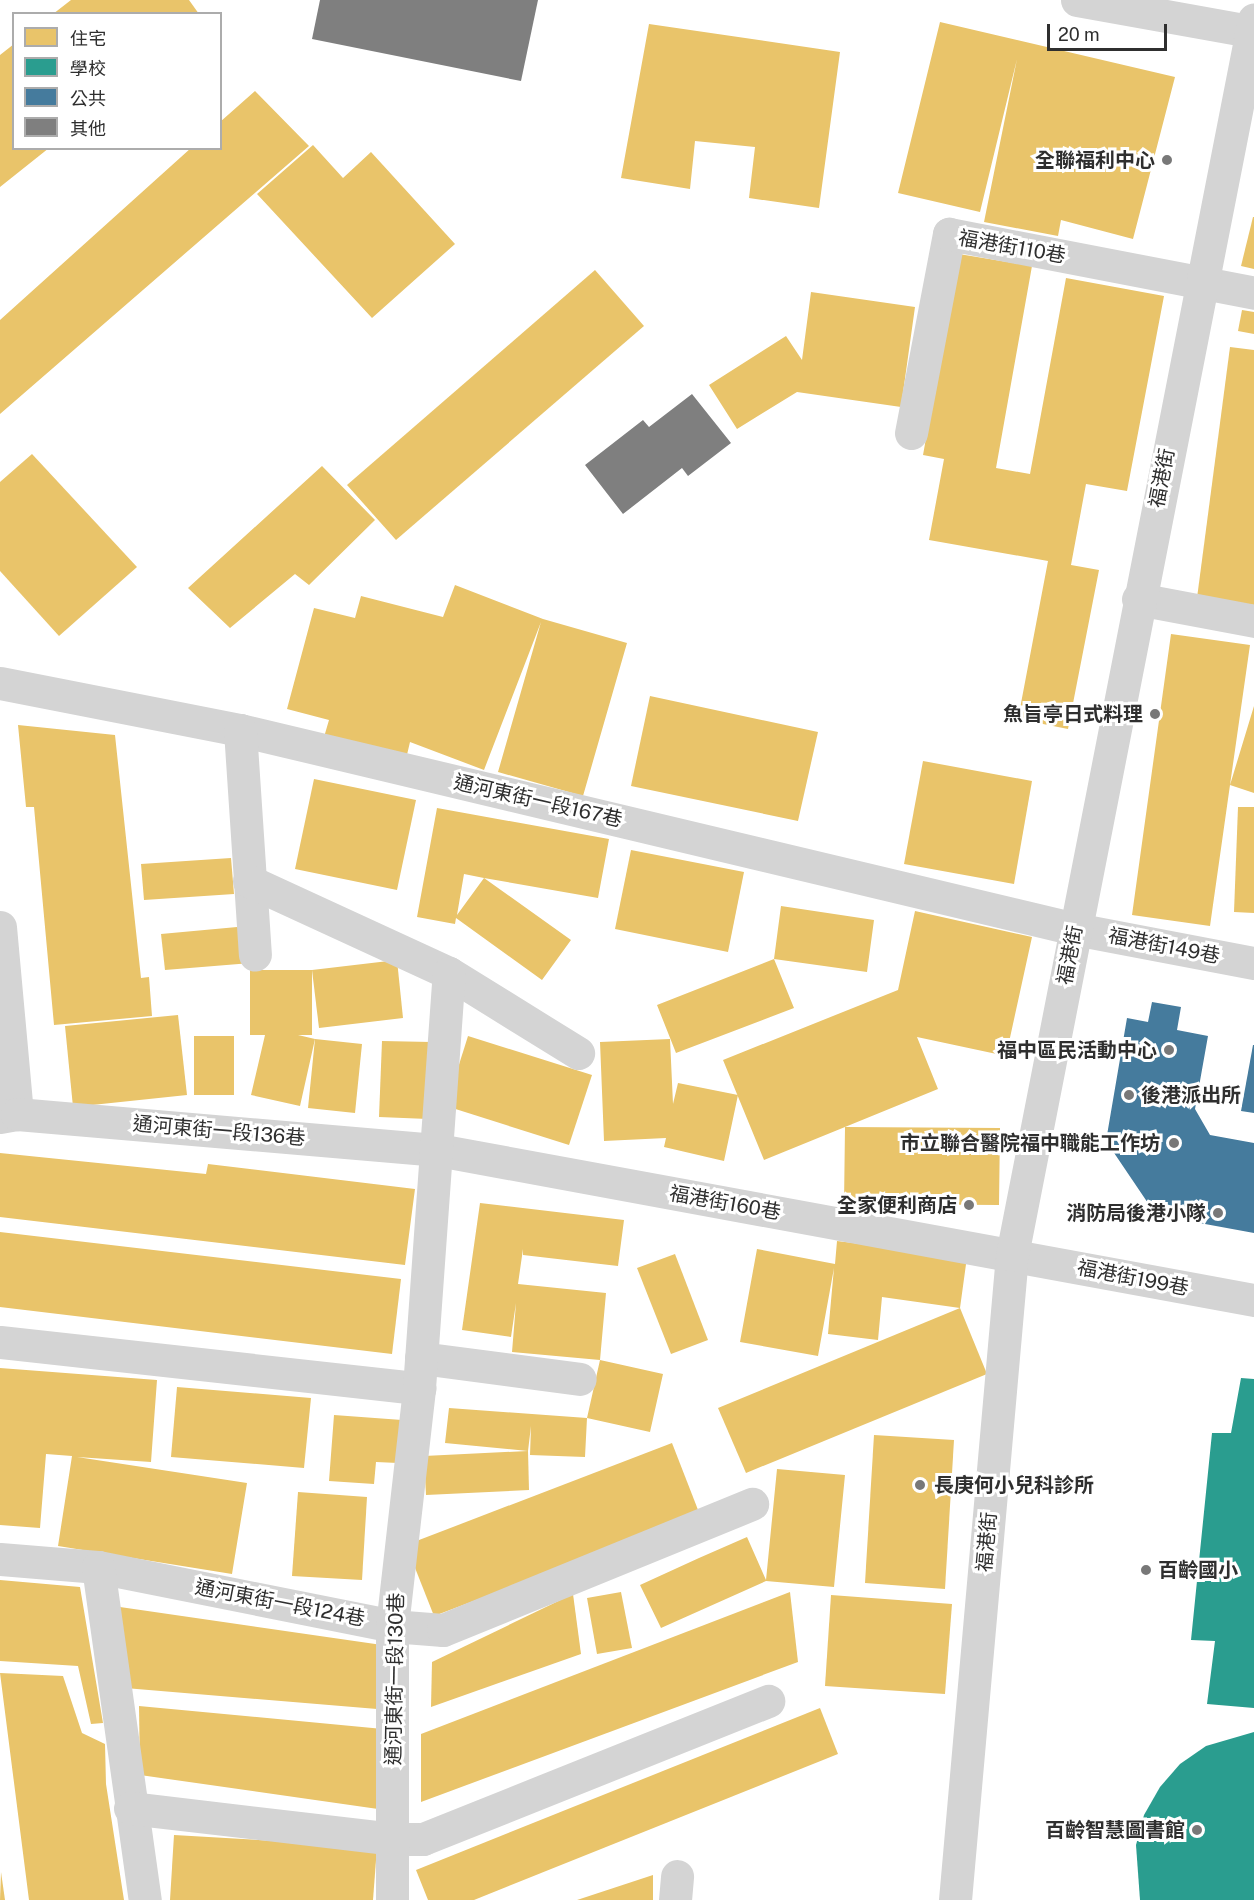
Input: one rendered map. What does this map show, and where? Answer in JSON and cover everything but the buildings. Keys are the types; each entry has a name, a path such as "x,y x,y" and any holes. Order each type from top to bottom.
{"street":[{"path":"1077,0 1253,28"},
{"name":"福港街","path":"955,1900 1012,1255 1138,599 1253,28"},
{"name":"福港街110巷","path":"911,433 949,234 1201,283"},
{"path":"1201,283 1254,293"},
{"path":"1138,599 1254,621"},
{"name":"通河東街一段167巷","path":"0,683 240,730 1075,929"},
{"path":"240,730 255,954"},
{"path":"249,881 449,973 578,1053"},
{"path":"0,927 8,1116"},
{"name":"福港街149巷","path":"1075,929 1254,963"},
{"name":"通河東街一段130巷","path":"392,1900 392,1626 420,1373 438,1150 449,973"},
{"name":"通河東街一段136巷","path":"8,1116 438,1150"},
{"name":"福港街160巷","path":"438,1150 1012,1255"},
{"name":"福港街199巷","path":"1012,1255 1254,1300"},
{"path":"0,1342 420,1373 580,1379"},
{"name":"通河東街一段124巷","path":"0,1559 98,1567 392,1626 443,1630 752,1504"},
{"path":"98,1567 130,1808 145,1900"},
{"path":"130,1808 393,1839 423,1839 768,1701"}],"place":[{"name":"全聯福利中心","path":"1167,160"},
{"name":"魚旨亭日式料理","path":"1155,714"},
{"name":"福中區民活動中心","path":"1169,1050"},
{"name":"後港派出所","path":"1129,1095"},
{"name":"市立聯合醫院福中職能工作坊","path":"1174,1143"},
{"name":"全家便利商店","path":"969,1205"},
{"name":"消防局後港小隊","path":"1218,1213"},
{"name":"長庚何小兒科診所","path":"920,1485"},
{"name":"百齡國小","path":"1146,1570"},
{"name":"百齡智慧圖書館","path":"1197,1830"}]}
